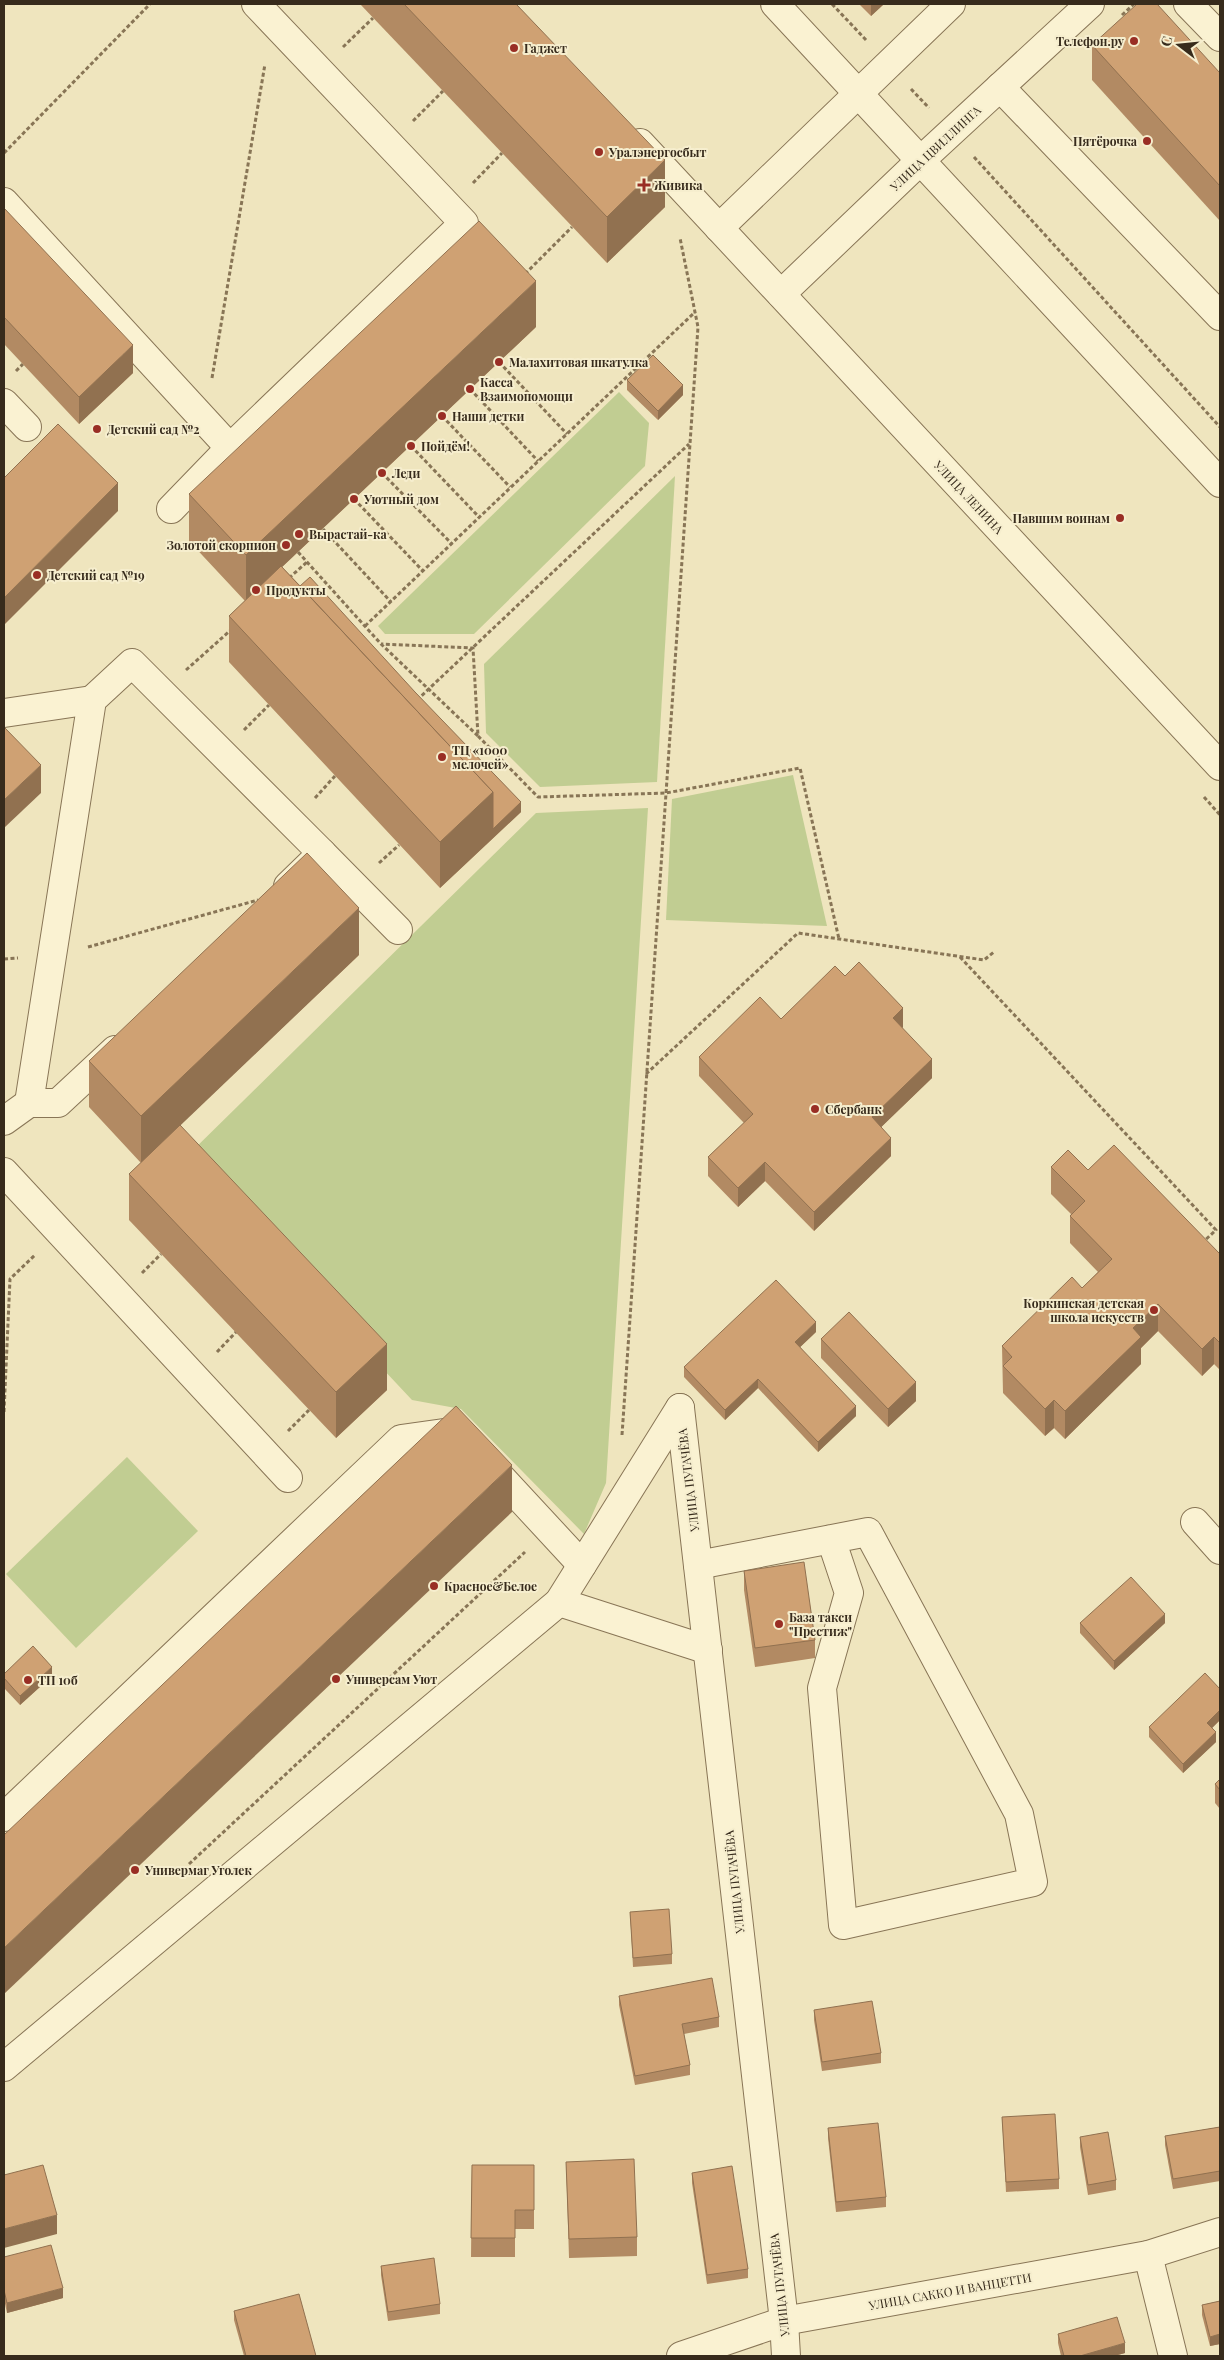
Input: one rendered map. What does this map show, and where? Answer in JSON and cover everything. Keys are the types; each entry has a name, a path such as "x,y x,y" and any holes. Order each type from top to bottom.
{"street":[{"path":"775,4 1220,483"},
{"path":"720,228 857,92 951,4"},
{"name":"УЛИЦА ЦВИЛЛИНГА","path":"781,294 921,160 1090,4"},
{"path":"1188,4 1220,37"},
{"path":"264,12 457,215 521,278"},
{"path":"1000,87 1220,316"},
{"name":"УЛИЦА ЛЕНИНА","path":"627,128 1220,766"},
{"path":"4,202 230,448"},
{"path":"171,508 457,215"},
{"path":"4,403 27,427"},
{"path":"4,713 92,700 132,663 398,930"},
{"path":"29,1103 92,700"},
{"path":"276,897 322,853"},
{"path":"4,1121 29,1103 58,1103 135,1030"},
{"path":"4,1172 288,1478"},
{"name":"УЛИЦА ПУГАЧЁВА","path":"582,1565 680,1408 784,2321 786,2356"},
{"path":"4,1817 401,1439 458,1431 582,1565 559,1602 4,2066"},
{"path":"1195,1522 1220,1550"},
{"path":"698,1565 831,1539 868,1532 1019,1814 1033,1882 843,1925 822,1688 849,1593 831,1539"},
{"path":"559,1602 708,1650"},
{"name":"УЛИЦА САККО И ВАНЦЕТТИ","path":"681,2356 784,2321 1148,2255 1220,2232"},
{"path":"1148,2255 1173,2356"}],"path":[{"path":"4,153 150,4"},
{"path":"832,4 1220,427"},
{"path":"205,420 264,12"},
{"path":"320,70 373,18"},
{"path":"867,40 873,34"},
{"path":"390,144 443,91"},
{"path":"457,215 502,153"},
{"path":"521,278 572,227"},
{"path":"622,1437 698,327 680,236"},
{"path":"365,626 695,312"},
{"path":"499,362 567,434"},
{"path":"470,390 538,461"},
{"path":"442,416 510,487"},
{"path":"415,702 689,444"},
{"path":"411,446 479,517"},
{"path":"382,473 452,544"},
{"path":"354,499 423,571"},
{"path":"323,529 390,602"},
{"path":"298,552 381,644 478,736 538,797 666,793 800,768 839,939"},
{"path":"286,580 307,562"},
{"path":"161,692 236,625"},
{"path":"381,644 473,648"},
{"path":"473,648 478,736"},
{"path":"4,959 52,957 276,897"},
{"path":"646,1074 798,934 984,960 994,952"},
{"path":"960,957 1216,1230 1198,1247"},
{"path":"4,1412 10,1279 59,1232"},
{"path":"186,1867 550,1530"}],"green space":[{"path":"619,392 649,423 645,466 474,634 385,634 378,626"},
{"path":"675,476 657,782 540,787 486,733 484,664"},
{"path":"793,775 827,926 666,920 672,799"},
{"path":"648,808 606,1483 584,1534 461,1409 412,1400 185,1158 536,813"},
{"path":"127,1457 198,1531 76,1648 6,1574"}],"building":[{"path":"404,4 516,4 665,160 607,217"},
{"path":"1137,4 1157,4 1220,73 1220,186 1092,45"},
{"path":"4,208 133,345 79,397 4,317"},
{"path":"479,221 536,281 246,555 189,494"},
{"path":"653,355 683,385 658,411 627,380"},
{"name":"Детский сад №19","path":"58,424 118,483 4,598 4,478"},
{"path":"281,566 493,792 440,842 229,616"},
{"path":"310,577 415,692 521,802 493,829 493,792 300,586"},
{"path":"4,727 41,765 4,800"},
{"path":"307,853 359,908 141,1116 89,1061"},
{"name":"Сбербанк","path":"859,962 903,1008 893,1018 932,1059 872,1117 891,1138 814,1212 765,1162 738,1188 708,1157 753,1114 699,1057 760,997 781,1019 835,966 845,976"},
{"path":"180,1125 387,1344 336,1392 129,1174"},
{"name":"Коркинская детская школа искусств","path":"1114,1145 1220,1254 1220,1343 1214,1337 1202,1349 1158,1304 1133,1328 1141,1337 1065,1411 1054,1400 1045,1409 1003,1366 1012,1357 1002,1346 1072,1277 1082,1288 1112,1259 1070,1216 1085,1201 1051,1167 1068,1150 1088,1170"},
{"path":"776,1280 816,1322 795,1342 856,1406 818,1442 758,1379 725,1410 684,1367"},
{"path":"849,1312 916,1382 888,1409 821,1339"},
{"path":"456,1406 512,1465 4,1948 4,1835"},
{"name":"База такси \"Престиж\"","path":"804,1562 815,1640 755,1648 744,1571"},
{"path":"1131,1577 1165,1614 1114,1661 1080,1623"},
{"name":"ТП 10б","path":"33,1646 52,1667 20,1696 4,1678 4,1674"},
{"path":"1205,1673 1220,1689 1220,1710 1207,1723 1216,1732 1183,1764 1149,1727"},
{"path":"1220,1779 1220,1790 1215,1784"},
{"path":"669,1909 672,1954 633,1958 630,1912"},
{"path":"712,1978 719,2017 682,2024 690,2065 635,2076 619,1996"},
{"path":"872,2001 881,2053 822,2062 814,2010"},
{"path":"1055,2114 1059,2179 1006,2182 1002,2117"},
{"path":"878,2123 886,2197 836,2202 828,2128"},
{"path":"1220,2127 1220,2171 1173,2179 1165,2136"},
{"path":"1108,2132 1116,2180 1088,2185 1080,2137"},
{"path":"634,2159 637,2237 569,2239 566,2162"},
{"path":"43,2165 57,2215 4,2229 4,2175"},
{"path":"472,2165 534,2165 534,2210 515,2210 515,2238 471,2238"},
{"path":"732,2166 748,2269 707,2275 692,2173"},
{"path":"51,2245 63,2288 7,2303 4,2290 4,2257"},
{"path":"434,2258 440,2304 388,2312 381,2266"},
{"path":"299,2294 316,2356 246,2356 234,2311"},
{"path":"1220,2301 1220,2334 1210,2337 1202,2305"},
{"path":"1117,2317 1125,2343 1080,2356 1064,2356 1058,2334"}],"place":[{"name":"Телефон.ру","path":"1134,41"},
{"name":"Гаджет","path":"514,48"},
{"name":"Пятёрочка","path":"1147,141"},
{"name":"Уралэнергосбыт","path":"599,152"},
{"name":"Живика","path":"644,185"},
{"name":"Малахитовая шкатулка","path":"499,362"},
{"name":"Касса Взаимопомощи","path":"470,389"},
{"name":"Наши детки","path":"442,416"},
{"name":"Детский сад №2","path":"97,429"},
{"name":"Пойдём!","path":"411,446"},
{"name":"Леди","path":"382,473"},
{"name":"Уютный дом","path":"354,499"},
{"name":"Павшим воинам","path":"1120,518"},
{"name":"Вырастай-ка","path":"299,534"},
{"name":"Золотой скорпион","path":"286,545"},
{"name":"Детский сад №19","path":"37,575"},
{"name":"Продукты","path":"256,590"},
{"name":"ТЦ «1000 мелочей»","path":"442,757"},
{"name":"Сбербанк","path":"815,1109"},
{"name":"Коркинская детская школа искусств","path":"1154,1310"},
{"name":"Красное&Белое","path":"434,1586"},
{"name":"База такси \"Престиж\"","path":"779,1624"},
{"name":"Универсам Уют","path":"336,1679"},
{"name":"ТП 10б","path":"28,1680"},
{"name":"Универмаг Уголек","path":"135,1870"}]}
